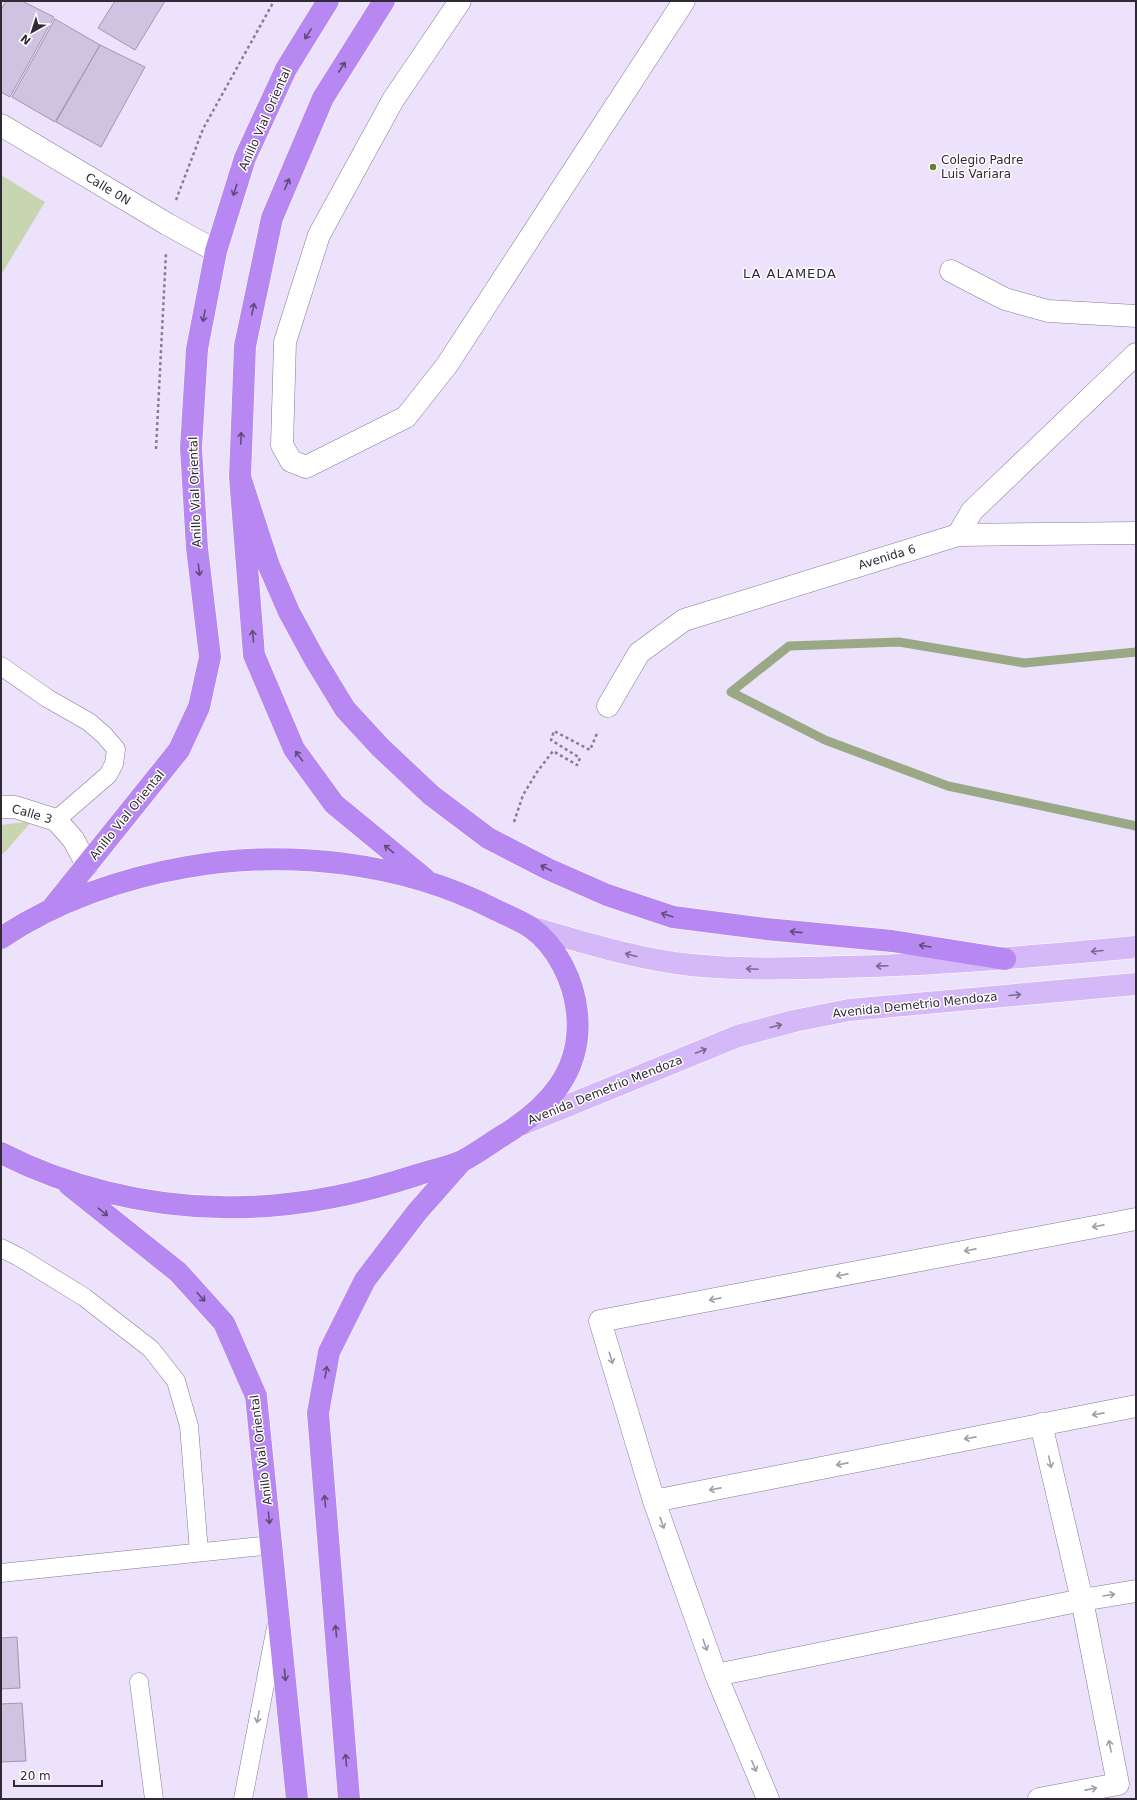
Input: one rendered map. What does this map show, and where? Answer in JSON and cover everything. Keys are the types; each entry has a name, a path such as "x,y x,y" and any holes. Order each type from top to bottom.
{"highway":[{"name":"Anillo Vial Oriental","path":"50,910 180,750 199,707 210,657 197,548 191,448 197,349 216,251 245,158 286,69 328,1"},
{"path":"384,1 323,98 272,218 245,346 240,477 254,655 294,749 334,804 430,883"},
{"path":"240,477 269,566 289,612 314,658 346,709 380,748 431,796 488,838 548,869 607,895 673,917 766,929 892,942 1005,959"},
{"path":"1,938 50,910 95,891 142,877 189,866 237,860 286,860 334,863 383,871 430,883 480,902 530,927 548,944 563,966 573,990 578,1015 576,1041 570,1066 558,1089 542,1108 522,1124 463,1160 377,1188 325,1200 272,1207 219,1208 165,1203 113,1193 62,1179 1,1153"},
{"path":"349,1799 318,1413 329,1352 365,1280 417,1212 463,1160"},
{"name":"Anillo Vial Oriental","path":"62,1179 178,1272 224,1323 256,1396 279,1610 297,1799"}],"main road":[{"path":"530,927 636,957 691,965 756,970 883,966 1005,959 1136,947"},
{"name":"Avenida Demetrio Mendoza","path":"522,1124 738,1036 794,1021 849,1010 1136,984"}],"street":[{"path":"460,1 393,100 320,234 285,342 282,445 291,461 306,467 406,417 447,365 684,1"},
{"name":"Calle 0N","path":"1,126 167,224 216,251"},
{"path":"951,271 1005,300 1048,311 1136,316"},
{"path":"958,535 972,511 1136,354"},
{"name":"Avenida 6","path":"608,706 639,653 684,620 958,535 1136,533"},
{"name":"Calle 3","path":"1,807 15,806 56,820 73,839 87,865"},
{"path":"768,1799 716,1675 654,1501 600,1321 1136,1219"},
{"path":"654,1501 1136,1406"},
{"path":"1039,1799 1118,1784 1082,1600 1041,1424"},
{"path":"716,1675 1082,1600 1136,1591"}],"lane":[{"path":"1,666 47,698 89,722 104,735 116,749 114,764 108,776 56,820"},
{"path":"1,1248 19,1256 84,1297 151,1349 176,1381 189,1426 199,1552"},
{"path":"1,1573 272,1545"},
{"path":"243,1799 279,1610"},
{"path":"140,1682 154,1799"}],"path":[{"path":"156,449 167,224 202,129 274,1"},
{"path":"506,847 524,795 537,772 553,751 577,765 580,758 551,740 554,731 590,750 608,706"}],"green space":[{"path":"1,175 45,202 1,275"},
{"path":"32,821 5,852 1,855 1,825"}],"building":[{"path":"6,1 22,1 54,17 10,97 1,92 1,10"},
{"path":"115,1 165,1 135,50 98,28"},
{"path":"55,19 100,45 55,122 12,97"},
{"path":"100,45 145,67 101,147 56,122"},
{"path":"17,1637 20,1688 1,1689 1,1638"},
{"path":"22,1703 26,1761 1,1762 1,1704"}],"waterway":[{"path":"1136,652 1024,663 899,642 789,646 731,692 825,740 948,786 1136,826"}],"place":[{"name":"Colegio Padre Luis Variara","path":"933,167"}],"district":[{"name":"LA ALAMEDA","path":"790,273"}]}
